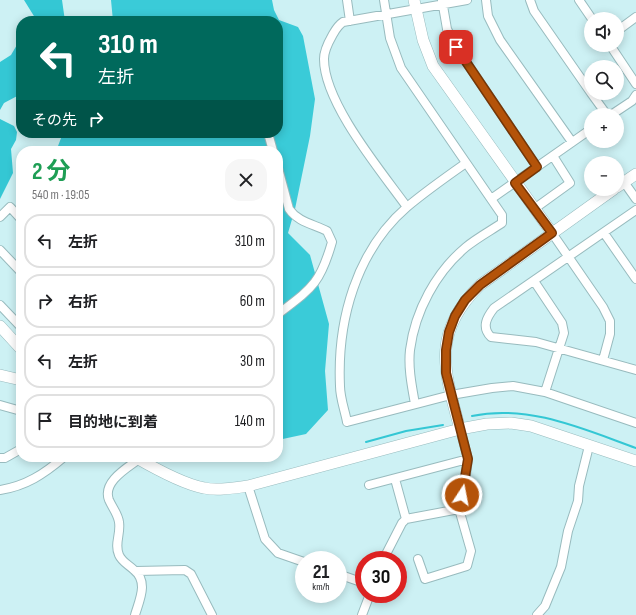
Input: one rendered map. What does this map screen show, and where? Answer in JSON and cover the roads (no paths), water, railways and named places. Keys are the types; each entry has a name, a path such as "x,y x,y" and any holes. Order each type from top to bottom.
{"street":[{"path":"347,0 350,21"},
{"path":"384,0 390,38 401,68 502,215 502,223 466,247 449,264 434,283 414,328 410,351 411,380 416,404"},
{"path":"407,207 349,124 334,95 328,78 324,59 325,50 340,24 386,14 415,4 467,0"},
{"path":"486,0 488,16 500,40 572,142"},
{"path":"530,0 534,11 584,83"},
{"path":"578,0 587,12"},
{"path":"442,2 447,29 456,47 537,167"},
{"path":"415,4 423,40 433,66 603,307 610,321 610,334 603,360"},
{"path":"624,26 636,17"},
{"path":"615,52 636,84"},
{"path":"622,108 632,101 636,95"},
{"path":"491,199 584,134"},
{"path":"534,209 570,183 553,156"},
{"path":"466,163 407,207 379,239 366,259 351,294 344,320 340,352 340,388 347,422 451,395 514,386 545,392 636,423"},
{"path":"624,182 636,174"},
{"path":"283,187 289,209 297,219 327,231 332,242 318,279 310,290 283,310"},
{"path":"624,188 636,199"},
{"path":"418,559 424,579 467,566 471,552 459,509 468,459 446,373 446,350 455,316 465,300 480,285 604,196"},
{"path":"0,216 10,207 16,214"},
{"path":"636,210 494,308 487,317 485,325 486,333 491,337 501,340 536,342 559,347 636,370"},
{"path":"604,233 636,279"},
{"path":"0,250 16,267"},
{"path":"534,281 562,323 564,333 545,392"},
{"path":"0,305 16,322"},
{"path":"0,326 16,343"},
{"path":"0,375 16,379"},
{"path":"0,405 16,410"},
{"path":"147,462 161,472 204,488 226,489 248,486 460,429 510,423 532,426 636,461"},
{"path":"537,615 545,606 561,567 568,531 578,501 579,486 589,446"},
{"path":"0,458 5,458 16,452"},
{"path":"369,484 394,479 468,459"},
{"path":"0,490 24,484 45,473 58,462"},
{"path":"135,615 142,591 140,578 136,571 121,558 117,549 119,520 108,498 108,490 112,481 139,462"},
{"path":"394,479 406,519"},
{"path":"248,486 265,539 278,552 295,559"},
{"path":"388,551 402,522 406,519 459,509"},
{"path":"136,571 185,570 191,574 212,615"},
{"path":"362,615 367,603"}],"waterway":[{"path":"472,416 493,413 514,413 556,420 636,448"},
{"path":"366,442 406,431 443,425"}]}
